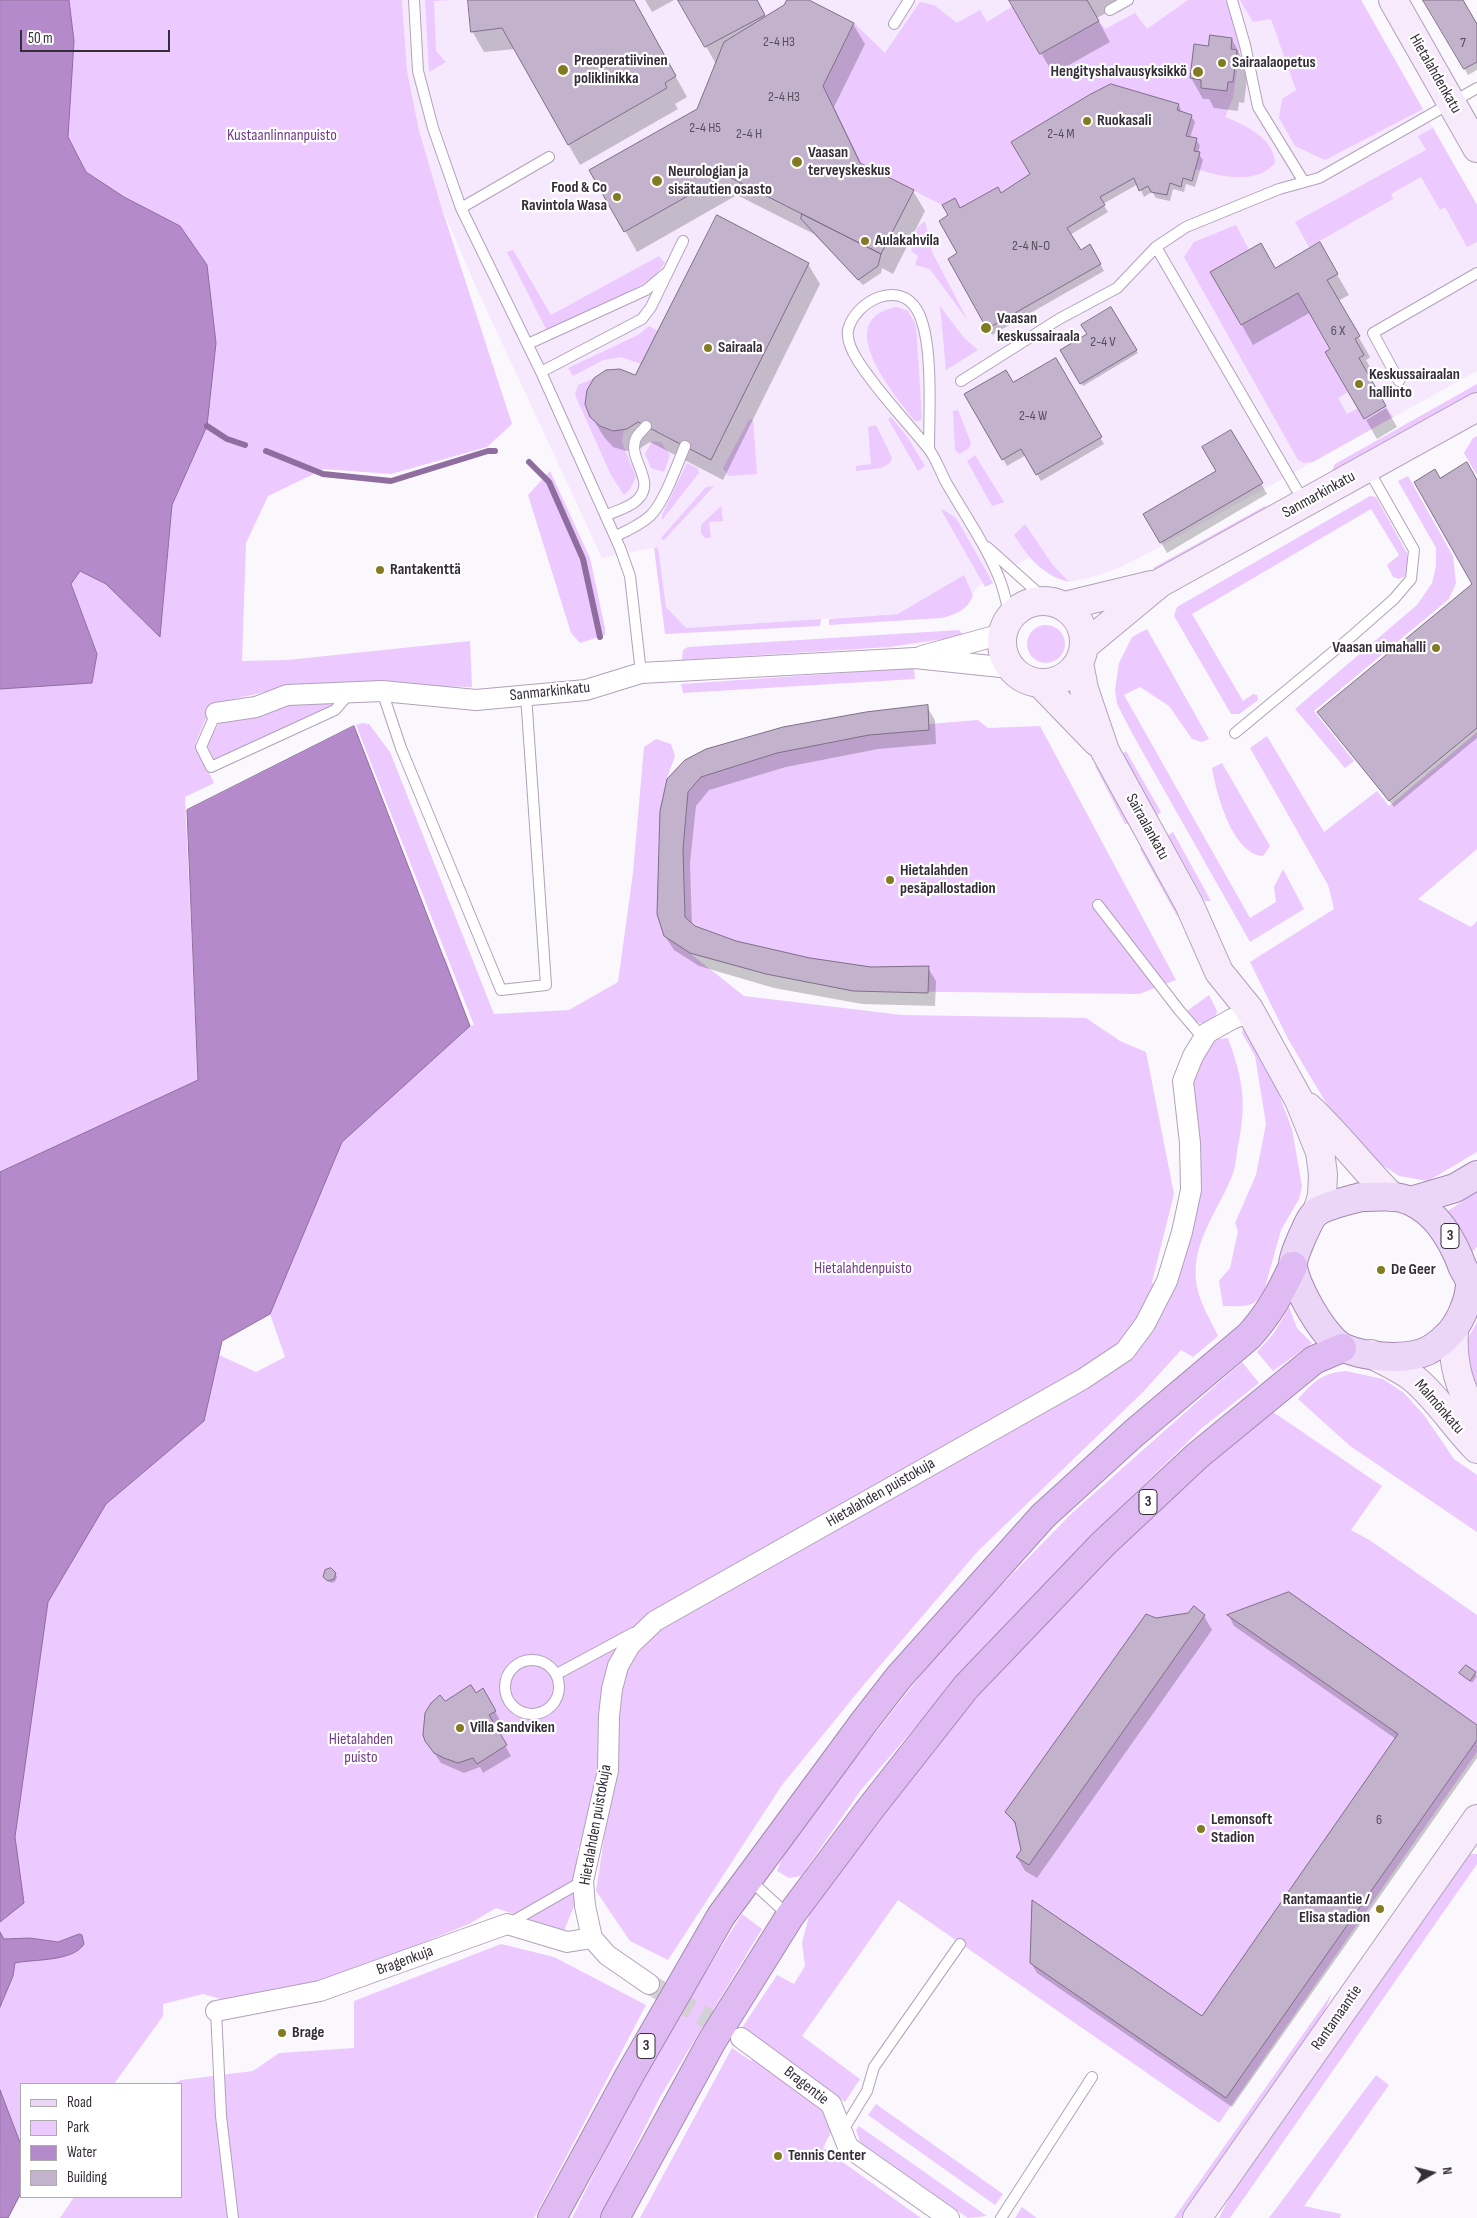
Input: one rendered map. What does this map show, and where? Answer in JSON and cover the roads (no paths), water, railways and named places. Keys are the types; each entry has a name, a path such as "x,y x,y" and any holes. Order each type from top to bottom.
{"highway":[{"name":"3","path":"552,2218 634,2067 721,1916 900,1678 1043,1516 1133,1434 1226,1356 1264,1320 1276,1301 1293,1266"},
{"name":"3","path":"615,2218 712,2040 790,1916 870,1808 966,1687 1103,1544 1197,1456 1314,1360 1342,1348"}],"main road":[{"path":"1317,1212 1361,1197 1401,1199 1455,1188 1477,1175"},
{"name":"3","path":"1342,1348 1371,1354 1408,1356 1424,1353 1439,1345 1454,1330 1465,1306 1474,1277 1450,1236 1433,1217 1401,1199"},
{"name":"3","path":"1293,1266 1296,1250 1305,1230 1317,1212"},
{"path":"1293,1266 1304,1299 1331,1338 1342,1348"}],"street":[{"name":"Hietalahdenkatu","path":"1393,0 1477,148"},
{"name":"Sanmarkinkatu","path":"1082,654 1160,583 1477,407"},
{"name":"Sanmarkinkatu","path":"1055,603 1160,583"},
{"path":"1032,602 1055,603 1076,616 1083,630 1082,654 1069,674 1055,682 1040,683 1029,681 1019,676 1010,668 1004,657 1002,646 1006,625 1020,607 1032,602"},
{"name":"Sanmarkinkatu","path":"915,658 1006,625"},
{"name":"Sairaalankatu","path":"1082,654 1084,689 1105,750 1189,904 1219,972 1249,1010 1300,1100 1320,1152 1323,1174 1322,1196 1317,1212"},
{"name":"Sanmarkinkatu","path":"216,712 256,707 287,695 382,691 476,700 586,690 641,673 915,658 1010,668"},
{"name":"Sairaalankatu","path":"1040,683 1105,750"},
{"name":"Hietalahden puistokuja","path":"649,1984 606,1955 592,1938 585,1906 583,1882 608,1770 609,1716 612,1689 618,1666 630,1646 655,1620 1066,1388 1126,1351 1144,1324 1167,1281 1182,1232 1191,1190 1190,1143 1183,1080 1193,1056 1207,1033 1249,1010"},
{"name":"Sairaalankatu","path":"1300,1100 1325,1123 1342,1144 1401,1199"},
{"name":"Malmönkatu","path":"1454,1330 1452,1353 1460,1383 1469,1405 1477,1417"},
{"name":"Malmönkatu","path":"1371,1354 1410,1376 1426,1389 1448,1418 1477,1449"},
{"name":"Rantamaantie","path":"1197,2218 1475,1826"},
{"path":"507,1924 567,1942 592,1938"},
{"name":"Bragenkuja","path":"216,2011 320,1991 507,1924"},
{"name":"Bragentie","path":"741,2038 832,2104 848,2148 948,2218"}],"lane":[{"path":"414,0 418,71 432,128 461,208 528,344 616,536 630,576 641,673"},
{"path":"894,24 909,0"},
{"path":"1110,10 1128,0"},
{"path":"1232,0 1245,45 1258,107 1304,182"},
{"path":"961,381 1059,319 1116,288 1156,247 1186,227 1279,189 1318,178 1477,88"},
{"path":"461,208 549,157"},
{"path":"541,372 642,319 651,307 683,241"},
{"path":"1156,247 1305,503"},
{"path":"528,344 646,290 668,272"},
{"path":"1399,381 1373,333 1477,273"},
{"path":"929,449 928,360 924,330 917,310 908,298 891,293 873,299 854,316 848,331 850,346 886,400 929,449 947,484 983,544 1002,584 1006,625"},
{"path":"607,515 636,501 642,494 645,480 633,451 636,438 646,426"},
{"path":"616,536 633,528 649,517 657,508 685,446"},
{"path":"1235,733 1352,636 1394,599 1411,579 1414,550 1367,468"},
{"path":"983,544 1055,603"},
{"path":"382,691 401,748 501,990 546,985 526,695"},
{"path":"216,712 201,747 211,767 335,710 350,693"},
{"path":"1098,905 1179,1010 1204,1039"},
{"path":"557,1674 655,1620"},
{"path":"527,1659 539,1660 550,1665 557,1674 560,1689 554,1703 543,1712 528,1714 515,1708 506,1697 504,1685 508,1673 516,1664 527,1659"},
{"path":"748,1878 790,1916"},
{"path":"507,1924 583,1882"},
{"path":"842,2133 868,2091 874,2068 960,1944"},
{"path":"216,2011 221,2116 233,2218"},
{"path":"1002,2218 1092,2077"}],"water":[{"path":"0,0 69,0 74,41 68,137 86,172 124,197 180,226 207,265 216,343 207,426 172,505 160,637 106,584 80,571 71,584 97,654 92,683 0,689"},
{"path":"354,726 470,1026 342,1142 270,1314 222,1341 204,1421 106,1504 48,1602 15,1837 24,1903 0,1922 0,1172 198,1080 187,810"},
{"path":"0,1932 4,1939 30,1938 58,1942 79,1934 82,1935 84,1944 79,1950 62,1957 15,1963 13,1976 0,2007"},
{"path":"0,2090 20,2142 20,2195 8,2218 0,2218"}],"waterway":[{"path":"207,426 227,439 245,445"},
{"path":"266,451 323,474 391,481 488,451 495,451"},
{"path":"529,462 549,482 583,559 600,637"}],"tunnel":[{"path":"649,1984 733,2033"}],"place":[{"name":"Sairaalaopetus","path":"1222,63"},
{"name":"Preoperatiivinen poliklinikka","path":"563,70"},
{"name":"Hengityshalvausyksikkö","path":"1198,72"},
{"name":"Ruokasali","path":"1087,121"},
{"name":"Vaasan terveyskeskus","path":"797,162"},
{"name":"Neurologian ja sisätautien osasto","path":"657,181"},
{"name":"Food & Co Ravintola Wasa","path":"617,197"},
{"name":"Aulakahvila","path":"865,241"},
{"name":"Vaasan keskussairaala","path":"986,328"},
{"name":"Sairaala","path":"708,348"},
{"name":"Keskussairaalan hallinto","path":"1359,384"},
{"name":"Rantakenttä","path":"380,570"},
{"name":"Vaasan uimahalli","path":"1436,648"},
{"name":"Hietalahden pesäpallostadion","path":"890,880"},
{"name":"De Geer","path":"1381,1270"},
{"name":"Villa Sandviken","path":"460,1728"},
{"name":"Lemonsoft Stadion","path":"1201,1829"},
{"name":"Rantamaantie / Elisa stadion","path":"1380,1909"},
{"name":"Brage","path":"282,2033"},
{"name":"Tennis Center","path":"778,2156"}],"park label":[{"name":"Kustaanlinnanpuisto","path":"282,136"},
{"name":"Hietalahdenpuisto","path":"863,1269"},
{"name":"Hietalahden puisto","path":"361,1749"}]}
